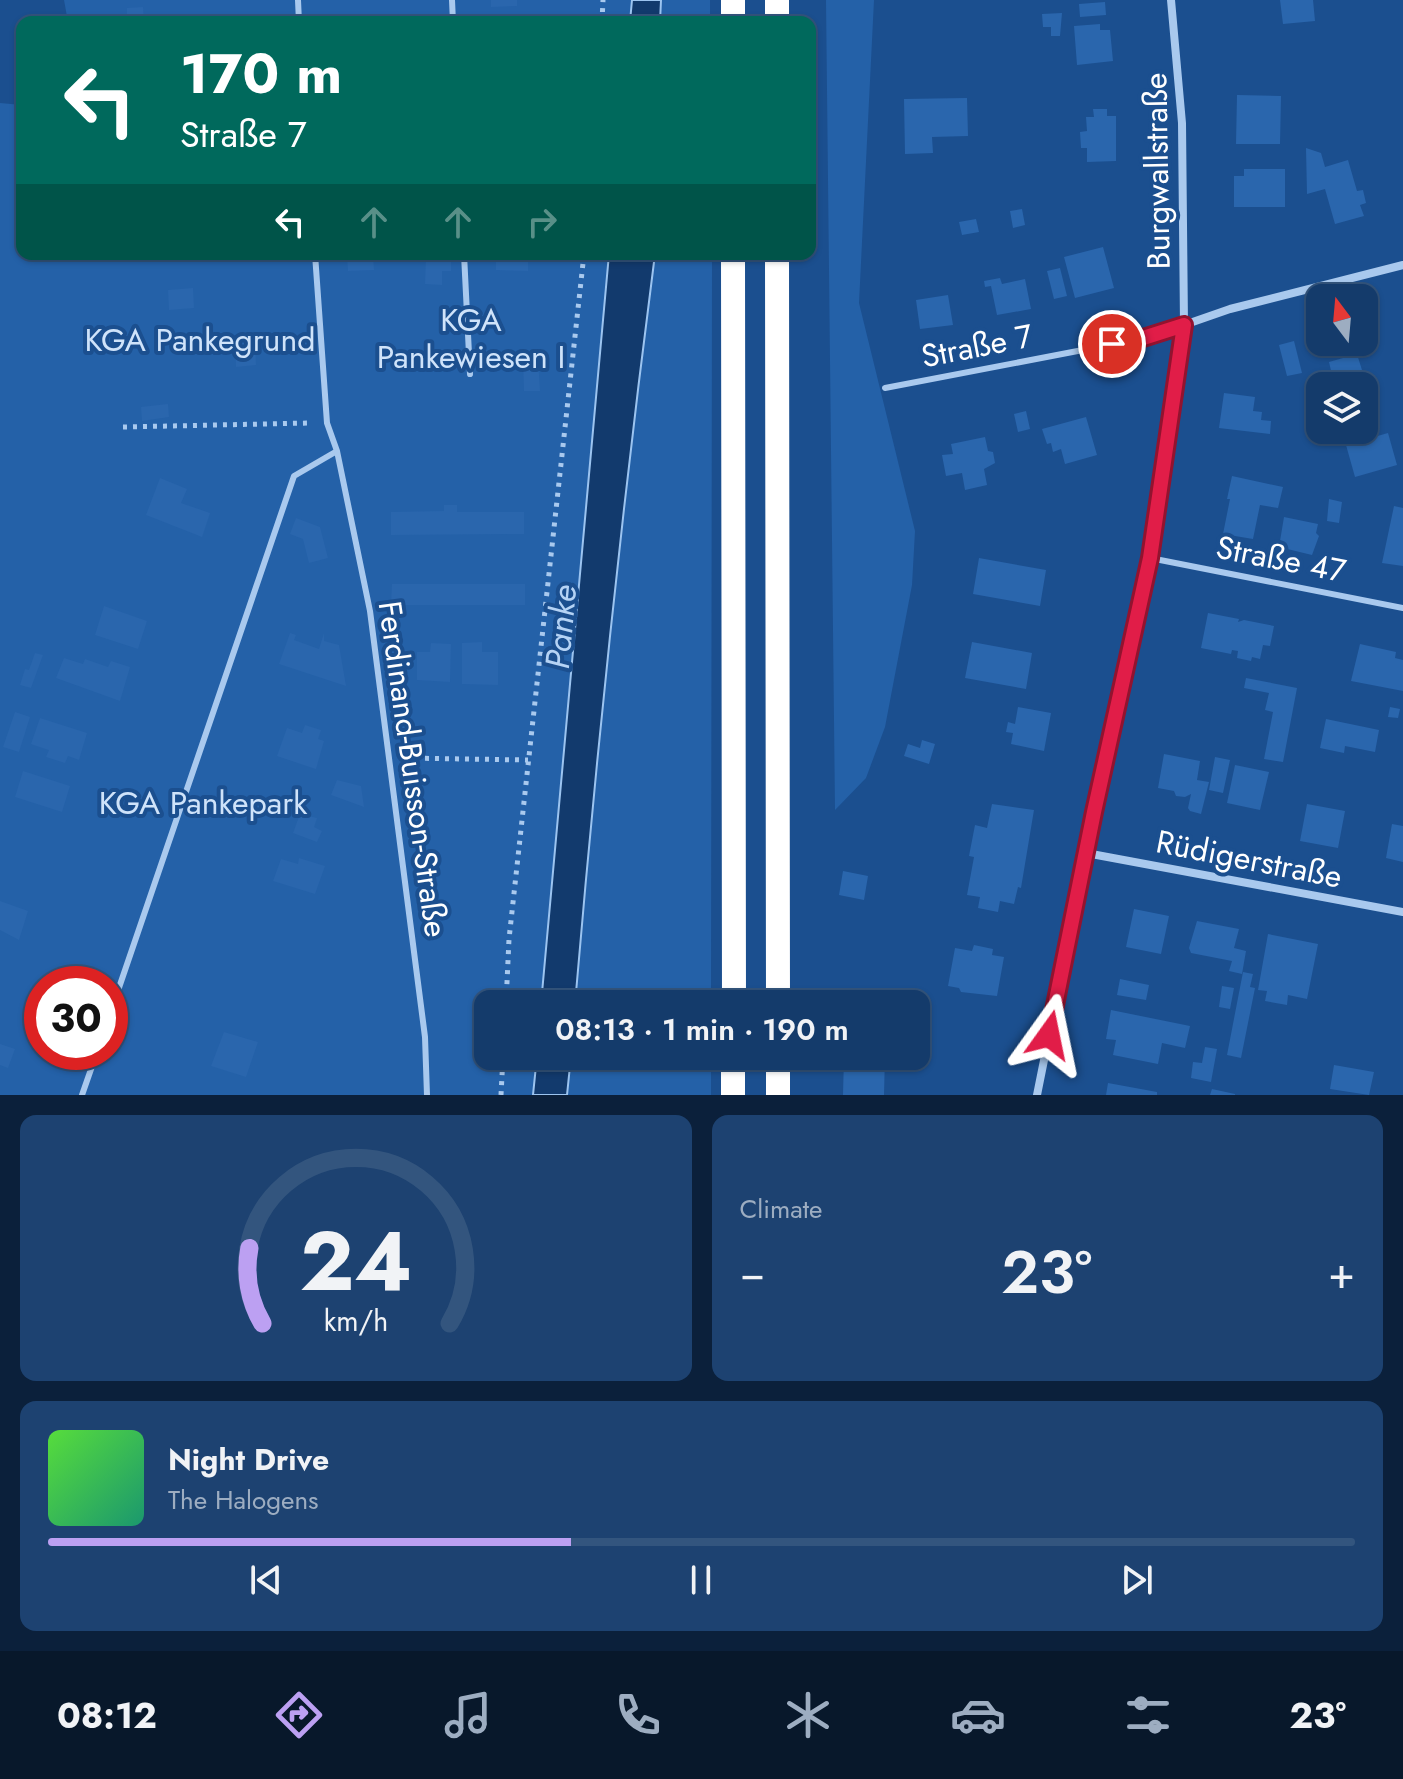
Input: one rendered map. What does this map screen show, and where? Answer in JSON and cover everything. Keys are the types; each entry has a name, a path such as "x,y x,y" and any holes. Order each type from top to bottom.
{"highway":[{"path":"733,260 734,990"},
{"path":"777,260 778,990"},
{"path":"733,1070 733,1095"},
{"path":"778,1070 778,1095"}],"street":[{"name":"Burgwallstraße","path":"1037,1095 1150,558 1184,325 1182,123 1171,0"},
{"name":"Straße 7","path":"1184,325 1230,309 1403,265"},
{"name":"Rüdigerstraße","path":"1086,853 1403,912"}],"lane":[{"name":"Ferdinand-Buisson-Straße","path":"315,260 327,423 337,451 370,611 425,1037 427,1095"},
{"path":"464,260 470,374"},
{"name":"Straße 7","path":"885,388 1140,339 1184,325"},
{"path":"126,966 294,476 337,451"},
{"name":"Straße 47","path":"1150,558 1403,608"},
{"path":"82,1095 91,1070"}],"path":[{"path":"507,990 509,939 583,260"},
{"path":"123,427 327,423"},
{"path":"388,758 528,760"},
{"path":"501,1095 502,1070"}],"green space":[{"path":"64,0 632,0 631,16 67,16"},
{"path":"661,0 710,0 710,16 660,16"},
{"path":"826,0 874,0 859,303 915,531 912,585 885,727 866,778 835,810"},
{"name":"KGA Pankepark","path":"0,103 16,104 16,260 608,260 542,990 474,990 474,1070 536,1070 533,1095 0,1095"},
{"path":"653,260 712,260 711,990 576,990 623,503"},
{"path":"570,1070 711,1070 711,1095 567,1095"}],"shaded area":[{"path":"632,0 661,0 660,16 631,16"},
{"path":"608,260 654,260 610,633 576,990 542,990"},
{"path":"536,1070 570,1070 567,1095 533,1095"}],"building":[{"path":"491,0 517,0 517,6 491,7"},
{"path":"1280,0 1313,0 1315,21 1283,24"},
{"path":"1105,2 1106,15 1080,17 1079,4"},
{"path":"143,7 144,16 127,16 127,8"},
{"path":"1062,13 1060,36 1051,36 1051,27 1043,27 1042,14"},
{"path":"1100,24 1100,30 1110,30 1113,61 1077,65 1074,26"},
{"path":"1237,95 1281,96 1280,144 1236,144"},
{"path":"967,98 968,136 932,137 933,153 905,154 904,99"},
{"path":"1093,109 1107,109 1107,116 1116,116 1116,161 1087,162 1087,148 1081,148 1080,132 1087,131 1086,117 1094,117"},
{"path":"1306,148 1321,153 1325,167 1348,160 1357,191 1363,190 1366,203 1360,205 1364,216 1335,224 1325,189 1307,194"},
{"path":"1244,169 1285,169 1285,207 1234,207 1234,176 1244,176"},
{"path":"1022,209 1025,225 1013,228 1010,211"},
{"path":"976,219 979,232 962,235 959,222"},
{"path":"1103,247 1114,288 1075,298 1064,257"},
{"path":"347,260 373,260 374,270 348,271"},
{"path":"426,260 451,260 451,271 442,271 442,285 425,284"},
{"path":"496,260 528,260 528,271 496,270"},
{"path":"1060,268 1067,296 1054,299 1047,271"},
{"path":"1000,278 1002,284 1025,279 1031,309 997,315 991,286 985,287 984,281"},
{"path":"193,288 194,308 169,310 168,290"},
{"path":"948,295 953,325 920,329 916,300"},
{"path":"255,341 256,365 236,367 235,342"},
{"path":"1294,341 1302,373 1287,376 1279,345"},
{"path":"1358,356 1363,372 1331,372 1329,362"},
{"path":"538,359 540,391 524,391 523,360"},
{"path":"1224,393 1255,397 1253,411 1262,412 1261,420 1271,421 1270,434 1219,428"},
{"path":"168,404 169,417 142,421 141,407"},
{"path":"1026,411 1030,429 1018,432 1014,414"},
{"path":"1086,417 1097,455 1065,464 1061,449 1053,452 1042,429"},
{"path":"1388,433 1397,465 1355,477 1346,445 1378,444 1378,436"},
{"path":"985,437 995,463 984,469 987,485 965,490 962,473 946,476 942,455 953,454 951,444"},
{"path":"1232,476 1283,487 1278,508 1260,505 1253,539 1223,534"},
{"path":"160,478 187,489 181,503 210,513 202,537 146,515"},
{"path":"1329,499 1342,502 1339,523 1327,521"},
{"path":"444,505 457,505 457,512 524,512 524,534 391,535 391,512 444,511"},
{"path":"1394,506 1403,508 1403,566 1382,563"},
{"path":"1284,517 1318,524 1316,533 1319,536 1312,555 1279,547"},
{"path":"296,518 320,527 328,558 309,563 303,539 290,534"},
{"path":"979,558 1046,570 1040,606 973,594"},
{"path":"392,584 525,584 525,605 391,605"},
{"path":"104,606 147,621 138,649 95,635"},
{"path":"1208,613 1239,619 1238,622 1244,620 1274,626 1270,646 1263,645 1260,659 1252,657 1251,661 1237,658 1238,651 1232,650 1231,654 1201,648"},
{"path":"290,633 296,635 294,640 319,649 324,633 324,641 339,645 346,686 279,664"},
{"path":"482,642 482,652 498,652 498,685 462,684 462,643"},
{"path":"972,642 1032,653 1026,689 965,678"},
{"path":"431,643 451,644 450,682 417,680 417,652 430,652"},
{"path":"1360,644 1396,652 1395,658 1403,660 1403,691 1351,681"},
{"path":"35,653 43,655 31,688 20,685 25,669 29,670"},
{"path":"64,658 83,664 85,659 108,667 111,661 130,667 120,701 56,678"},
{"path":"1246,678 1297,688 1283,762 1264,759 1273,712 1265,710 1269,693 1244,688"},
{"path":"1018,707 1051,713 1044,751 1011,744 1013,733 1006,732 1008,722 1015,724"},
{"path":"1390,707 1400,709 1398,718 1388,717"},
{"path":"15,712 30,717 19,752 3,747"},
{"path":"40,718 87,733 79,760 68,756 65,763 46,757 49,750 31,744"},
{"path":"1326,719 1379,730 1375,752 1345,746 1344,753 1320,748"},
{"path":"305,725 321,730 318,739 324,741 316,769 277,756 287,728 302,733"},
{"path":"922,740 935,744 929,764 904,756 908,744 920,748"},
{"path":"1164,754 1200,761 1197,780 1209,782 1201,814 1188,808 1191,794 1176,796 1174,791 1158,788"},
{"path":"1215,757 1230,760 1223,793 1209,790"},
{"path":"1235,765 1269,772 1260,810 1227,803"},
{"path":"23,771 70,786 62,812 15,797"},
{"path":"337,780 361,786 364,807 331,795"},
{"path":"992,804 1034,810 1021,888 1018,887 1014,904 1000,901 998,912 978,908 980,897 967,895 974,857 969,856 975,825 987,828"},
{"path":"1307,804 1345,811 1338,848 1300,841"},
{"path":"300,814 317,818 314,827 322,831 317,842 293,833"},
{"path":"1392,824 1403,826 1403,862 1386,858"},
{"path":"299,858 325,866 315,894 273,881 281,859 298,864"},
{"path":"843,871 868,876 864,900 839,895"},
{"path":"0,901 28,911 19,940 0,930"},
{"path":"1134,909 1169,916 1161,954 1126,947"},
{"path":"1197,921 1239,929 1234,948 1246,951 1242,974 1229,971 1232,961 1191,953 1189,948"},
{"path":"1268,934 1318,944 1307,999 1288,995 1287,1005 1265,1001 1267,991 1258,990"},
{"path":"974,945 993,949 992,955 1004,957 997,996 961,992 959,988 948,986 955,948 972,951"},
{"path":"1243,972 1253,974 1250,987 1255,988 1241,1058 1227,1055"},
{"path":"1120,979 1149,985 1146,1000 1117,995"},
{"path":"1222,986 1234,988 1230,1009 1219,1007"},
{"path":"1111,1010 1190,1026 1185,1048 1162,1043 1158,1064 1113,1055 1116,1040 1106,1039"},
{"path":"224,1032 258,1042 246,1077 211,1066"},
{"path":"0,1044 15,1049 8,1068 0,1065"},
{"path":"1205,1047 1217,1049 1211,1082 1191,1078 1193,1062 1202,1063"},
{"path":"1334,1065 1374,1072 1369,1095 1330,1089"},
{"path":"844,1070 885,1070 884,1095 843,1095"},
{"path":"1108,1083 1157,1092 1157,1095 1106,1095"},
{"path":"1212,1089 1235,1094 1235,1095 1210,1095"}],"route":[{"path":"1049,1035 1150,558 1184,325 1112,344"}],"park label":[{"name":"KGA Pankewiesen I","path":"471,338"},
{"name":"KGA Pankegrund","path":"200,340"}],"water label":[{"name":"Panke","path":"561,627"}]}
